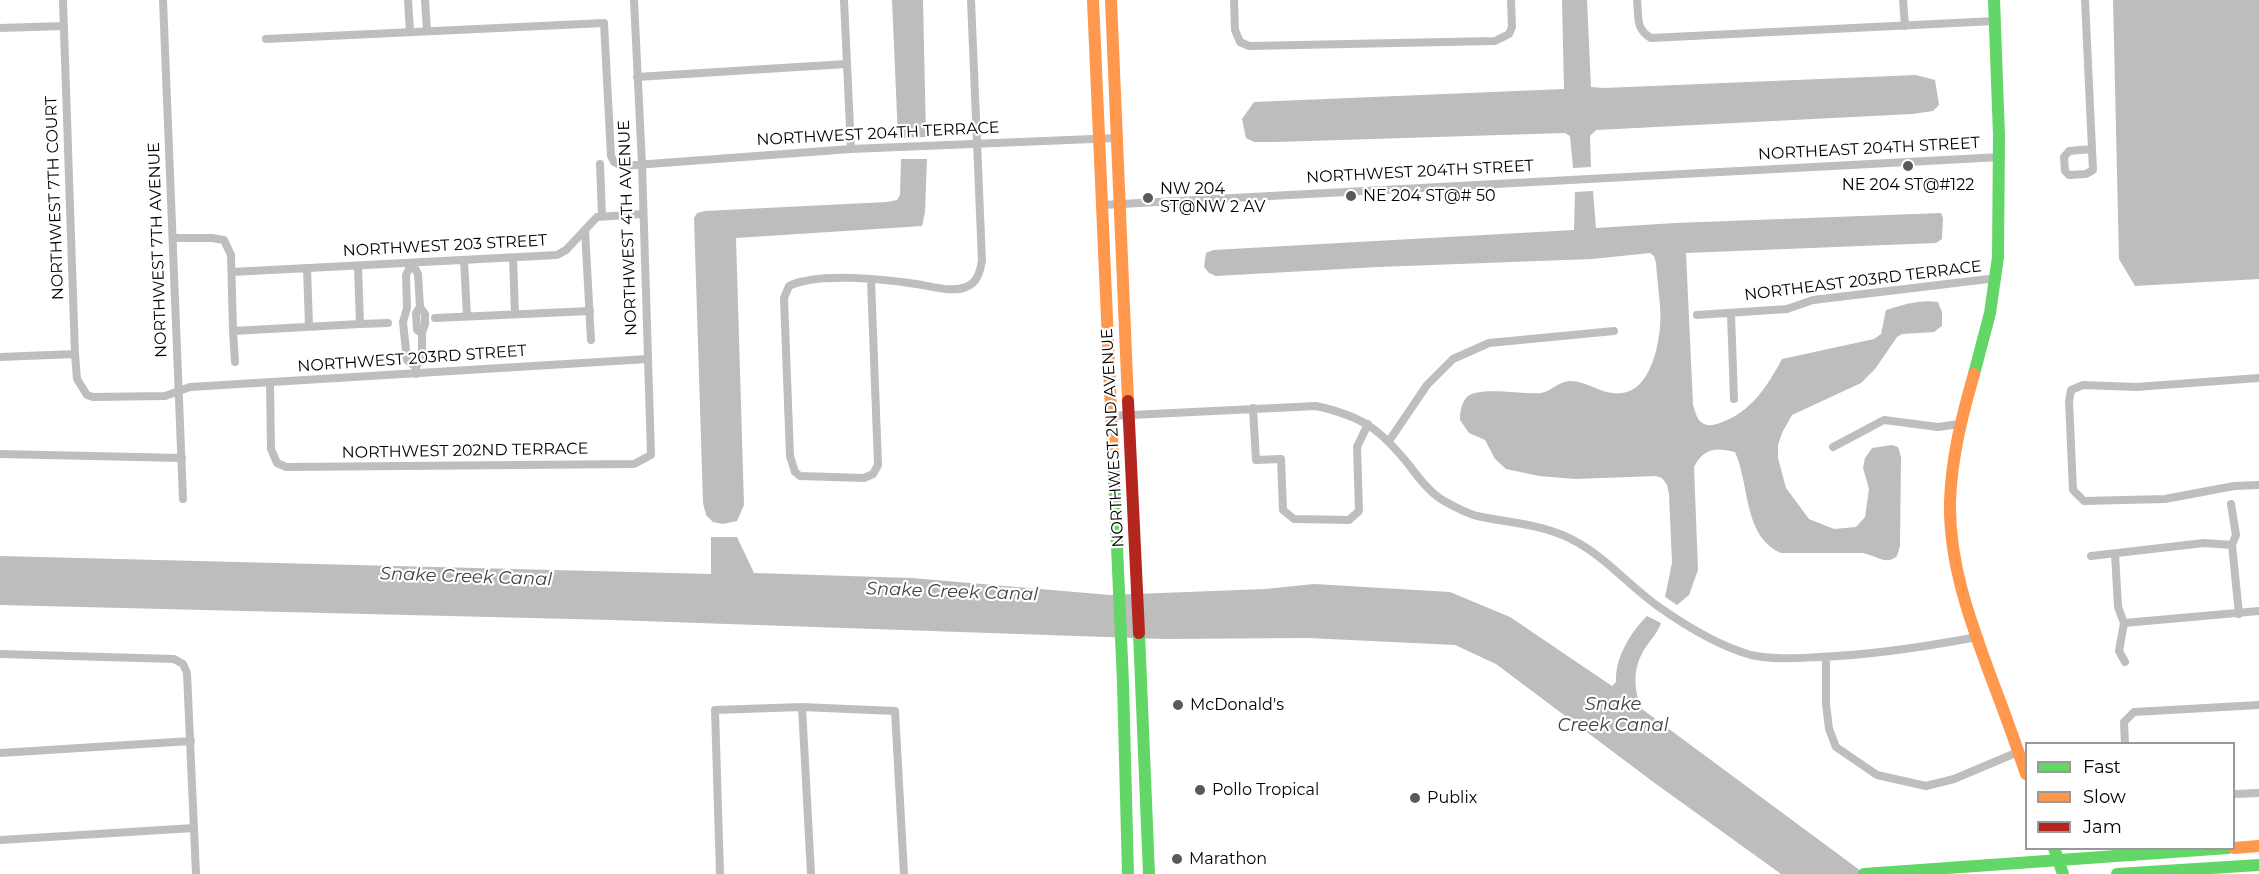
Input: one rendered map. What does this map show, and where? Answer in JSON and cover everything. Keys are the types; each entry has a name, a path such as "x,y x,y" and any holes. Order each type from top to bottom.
{"main road":[{"name":"NORTHWEST 2ND AVENUE","path":"1093,0 1121,637 1128,874"},
{"name":"NORTHWEST 2ND AVENUE","path":"1111,0 1149,874"},
{"path":"1994,0 2001,157 1997,278 1983,343 1960,424 1953,456 1949,495 1951,537 1957,573 1977,637 2025,771"},
{"path":"2235,848 2259,846"},
{"path":"1869,874 2056,854 2194,850"},
{"path":"2056,854 2062,874"},
{"path":"2117,874 2259,865"}],"street":[{"name":"NORTHWEST 7TH AVENUE","path":"163,0 183,499"},
{"path":"408,0 410,32"},
{"path":"266,39 427,32 425,0"},
{"name":"NORTHWEST 4TH AVENUE","path":"634,0 644,214 651,455"},
{"path":"844,0 851,149"},
{"path":"871,279 878,465 873,474 864,478 800,476 795,472 790,456 784,298 789,286 799,281 871,279 952,290 965,288 975,282 980,272 982,261 971,0"},
{"path":"1234,0 1235,30 1240,42 1249,46 1495,41 1509,34 1512,27 1511,0"},
{"path":"1638,0 1639,26 1642,33 1651,38 1995,21"},
{"path":"1904,0 1905,26"},
{"path":"2085,0 2092,149"},
{"name":"NORTHWEST 7TH COURT","path":"63,1 75,354 77,379 83,392"},
{"name":"NORTHWEST 204TH TERRACE","path":"427,32 604,23 611,156 614,162 627,165 851,149 1117,138"},
{"path":"0,28 64,26"},
{"path":"637,77 846,64"},
{"name":"NORTHEAST 204TH STREET","path":"1740,170 2001,157"},
{"path":"600,164 602,216 644,214"},
{"name":"NORTHWEST 204TH STREET","path":"1102,205 1740,170"},
{"name":"NORTHWEST 203 STREET","path":"232,272 557,255 566,250 597,217 602,216"},
{"path":"585,230 591,340"},
{"path":"173,238 224,240 231,255 235,362"},
{"path":"513,258 515,314"},
{"path":"464,260 467,316"},
{"path":"412,263 418,274 420,307 424,314 425,324 422,333 423,356 416,371 407,360 403,330 403,317 408,308 406,274 412,263"},
{"path":"358,266 360,324"},
{"path":"307,268 309,327"},
{"name":"NORTHEAST 203RD TERRACE","path":"1696,315 1787,309 1813,300 1997,278"},
{"path":"408,308 420,307"},
{"path":"435,318 590,311"},
{"path":"1731,313 1734,399"},
{"path":"233,331 388,323"},
{"path":"1389,441 1427,385 1453,359 1489,343 1614,331"},
{"path":"0,357 75,354"},
{"name":"NORTHWEST 203RD STREET","path":"83,392 93,397 142,398 165,396 190,387 648,358"},
{"path":"2259,378 2136,387 2083,385 2071,390 2069,401 2073,490 2084,501 2164,499 2234,486 2259,485"},
{"name":"NORTHWEST 202ND TERRACE","path":"270,383 271,448 277,463 286,467 634,464 651,455"},
{"path":"1112,416 1316,406 1349,414 1368,424 1389,441 1441,500 1474,515 1544,528 1571,539 1596,554 1658,607 1718,642 1752,655 1788,659 1827,657 1908,650 1977,637"},
{"path":"1253,408 1256,460 1281,459 1283,510 1294,519 1349,520 1359,512 1357,447 1368,424"},
{"path":"1833,447 1884,420 1938,427 1960,424"},
{"path":"0,454 182,458"},
{"path":"2231,504 2236,536 2232,545 2239,614"},
{"path":"1116,521 1134,521"},
{"path":"2091,556 2204,543 2232,545"},
{"path":"2115,555 2118,608 2124,623 2120,651 2125,662"},
{"path":"2124,623 2259,611"},
{"path":"0,654 174,658 183,664 187,673 196,874"},
{"path":"1827,657 1826,704 1829,729 1836,747 1877,775 1926,786 1954,779 2018,752"},
{"path":"2125,742 2124,722 2134,712 2259,705"},
{"path":"802,707 811,874"},
{"path":"720,874 715,710 802,707 895,711 904,874"},
{"path":"0,753 191,741"},
{"path":"1125,753 1144,753"},
{"path":"2235,794 2259,792"},
{"path":"0,840 194,828"}],"water":[{"path":"892,0 923,0 926,137 898,138"},
{"path":"1562,0 1587,0 1591,87 1916,75 1935,80 1939,105 1933,111 1912,114 1596,130 1590,136 1591,167 1573,168 1570,136 1565,133 1276,142 1254,142 1246,138 1242,119 1254,102 1564,89"},
{"path":"2113,0 2259,0 2259,279 2135,286 2119,259"},
{"path":"901,159 927,159 925,212 922,226 736,238 744,505 737,521 723,524 713,522 706,515 703,503 694,218 697,213 705,211 897,200 900,195"},
{"path":"1593,191 1596,228 1941,213 1943,218 1942,239 1936,243 1686,253 1693,405 1700,421 1708,425 1718,424 1731,418 1749,405 1764,389 1782,359 1874,339 1881,334 1886,310 1918,302 1938,302 1942,312 1942,326 1934,332 1902,334 1897,337 1875,369 1861,383 1792,415 1778,445 1778,458 1786,488 1809,519 1834,529 1856,527 1865,517 1869,489 1863,468 1865,458 1872,448 1892,445 1898,447 1901,457 1900,546 1897,556 1885,560 1862,553 1781,553 1760,535 1754,522 1735,452 1711,450 1702,456 1694,467 1698,570 1689,595 1677,605 1665,597 1672,563 1669,494 1662,478 1656,476 1575,479 1539,476 1506,469 1495,459 1485,440 1469,433 1460,417 1463,403 1471,394 1490,391 1541,393 1570,381 1615,393 1631,390 1639,385 1654,357 1660,327 1656,263 1654,256 1650,253 1592,259 1216,276 1204,267 1206,253 1213,250 1574,230 1575,192"},
{"name":"Snake Creek Canal","path":"711,537 737,537 754,573 912,578 1110,595 1265,589 1314,584 1450,592 1510,617 1612,686 1616,682 1618,664 1625,646 1647,616 1661,623 1639,659 1637,667 1636,684 1642,709 1865,874 1781,874 1496,664 1455,645 1308,638 1164,639 612,620 0,605 0,556 711,574"}],"traffic: fast":[{"path":"1974,374 1990,313 1998,257 1999,136 1994,0"},
{"path":"1113,455 1123,683 1128,874"},
{"path":"1139,633 1149,874"},
{"path":"2055,850 2063,874"},
{"path":"1864,874 2200,850"},
{"path":"2117,874 2259,865"}],"traffic: slow":[{"path":"1093,0 1113,455"},
{"path":"1111,0 1128,401"},
{"path":"1974,374 1961,422 1952,470 1950,503 1953,549 1969,615 2025,771"},
{"path":"2235,848 2259,846"}],"traffic: jam":[{"path":"1128,401 1139,633"}],"place":[{"name":"NE 204 ST@#122","path":"1908,166"},
{"name":"NE 204 ST@# 50","path":"1351,196"},
{"name":"NW 204 ST@NW 2 AV","path":"1148,198"},
{"name":"McDonald's","path":"1178,705"},
{"name":"Pollo Tropical","path":"1200,790"},
{"name":"Publix","path":"1415,798"},
{"name":"Marathon","path":"1177,859"}]}
